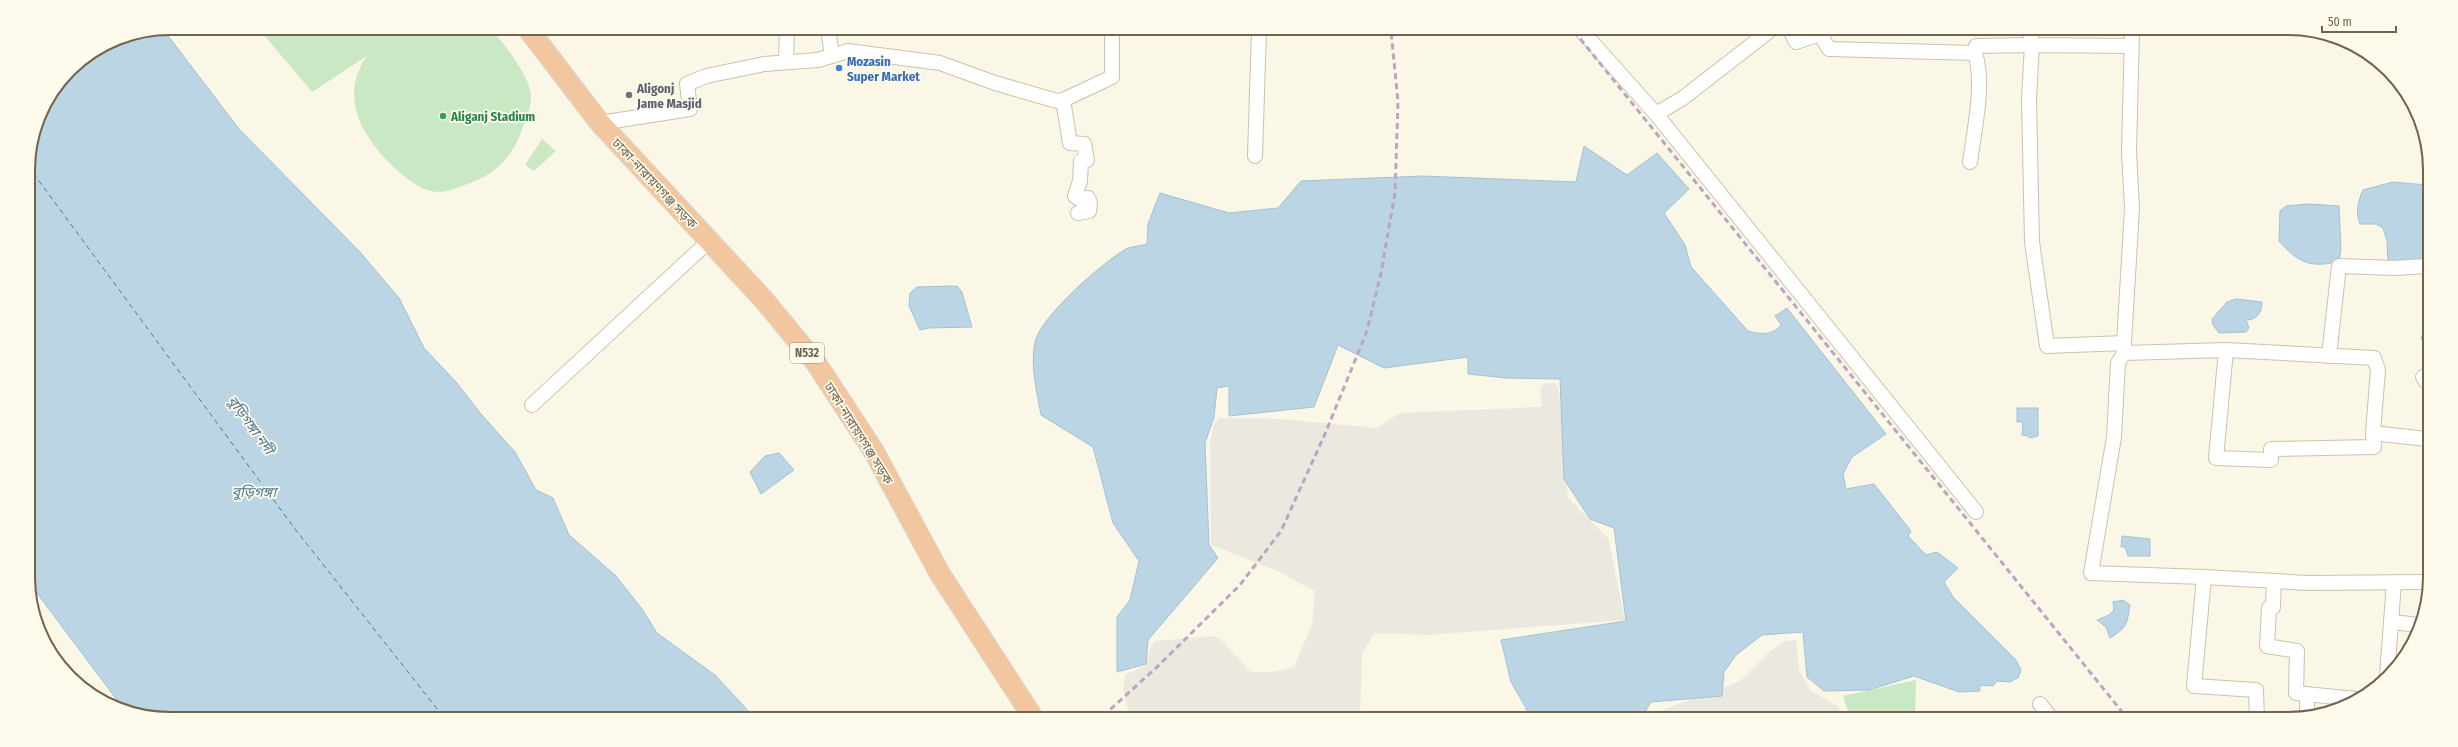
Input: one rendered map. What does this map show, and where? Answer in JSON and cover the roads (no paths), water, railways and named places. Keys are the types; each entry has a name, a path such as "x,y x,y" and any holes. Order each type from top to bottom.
{"highway":[{"name":"ঢাকা-নারায়ণগঞ্জ সড়ক","path":"533,35 600,123 764,300 816,364 873,450 940,574 1029,712"}],"street":[{"path":"786,62 787,35"},
{"path":"829,35 832,56"},
{"path":"600,123 690,109 687,84 706,76 764,64 818,60 848,51 940,63 995,83 1057,101 1063,100 1112,77 1112,35"},
{"path":"1255,156 1259,35"},
{"path":"1586,35 1656,114 1976,512"},
{"path":"1656,114 1683,98 1764,35"},
{"path":"1792,35 1796,42 1817,35"},
{"path":"1821,35 1829,49 1975,53 1978,63 1977,101 1970,162"},
{"path":"2031,39 2029,98 2032,242 2047,346 2226,350 2374,358 2377,364 2373,433 2374,447 2271,449 2271,460 2216,458 2226,350"},
{"path":"1976,46 2031,39 2132,39 2129,152 2132,208 2124,348 2118,363 2114,437 2091,573 2274,581 2423,582"},
{"path":"1063,100 1070,143 1084,144 1087,151 1087,160 1081,161 1080,181 1076,196 1079,200 1088,198 1090,202 1089,211 1078,213"},
{"path":"532,406 709,241"},
{"path":"2329,356 2339,266 2394,268 2423,266"},
{"path":"2373,433 2423,439"},
{"path":"2204,577 2194,686 2256,690 2257,712"},
{"path":"2274,581 2273,607 2269,608 2267,646 2298,651 2296,693 2307,696 2346,698"},
{"path":"2388,667 2394,582"},
{"path":"2391,622 2414,624"},
{"path":"2307,696 2307,710"},
{"path":"2040,704 2046,712"}],"water":[{"name":"বুড়িগঙ্গা","path":"168,35 239,129 360,252 399,298 424,348 456,382 481,414 515,452 536,490 553,498 569,535 615,575 642,609 657,633 715,675 749,712 170,712 153,711 118,702 36,591 35,162 40,135 45,119 63,88 81,69 103,53 119,45 153,36"},
{"path":"1584,146 1627,175 1657,153 1689,189 1664,213 1685,245 1691,267 1748,331 1770,333 1774,331 1781,325 1775,316 1787,308 1886,434 1852,457 1843,474 1846,489 1874,484 1911,531 1908,536 1926,555 1937,552 1958,568 1944,582 1953,597 2016,660 2021,670 2018,678 2009,682 1997,681 1993,686 1980,685 1980,691 1959,692 1914,676 1869,690 1824,691 1807,677 1803,632 1762,635 1736,655 1724,672 1722,696 1651,702 1645,712 1526,712 1526,708 1511,682 1501,640 1626,621 1614,528 1590,519 1564,479 1560,379 1506,378 1468,374 1468,357 1384,368 1338,345 1314,407 1229,416 1229,386 1217,388 1214,417 1205,443 1209,545 1218,558 1148,640 1146,664 1117,672 1117,617 1130,600 1139,561 1113,523 1093,447 1041,415 1033,360 1035,342 1040,331 1048,318 1060,305 1088,278 1115,256 1128,248 1147,244 1148,224 1160,193 1229,213 1278,208 1301,181 1423,176 1576,182"},
{"path":"2393,182 2423,185 2423,263 2391,263 2388,260 2387,241 2383,228 2376,224 2360,224 2358,220 2358,207 2363,190"},
{"path":"2309,204 2339,206 2341,250 2339,261 2320,264 2305,262 2292,254 2279,241 2280,211 2286,206"},
{"path":"957,286 962,292 972,327 929,328 920,330 909,306 910,293 917,287"},
{"path":"2236,299 2262,302 2260,312 2253,319 2246,320 2249,328 2246,332 2219,333 2213,325 2212,319 2227,302"},
{"path":"2017,408 2038,408 2038,436 2030,438 2022,435 2023,422 2017,422"},
{"path":"779,453 794,470 761,494 750,472 765,456"},
{"path":"2122,536 2150,539 2150,556 2128,556 2125,547 2121,547"},
{"path":"2123,600 2130,605 2127,621 2120,631 2110,638 2106,627 2097,620 2109,615 2114,610 2113,602"}],"railway":[{"path":"1107,712 1156,668 1240,585 1281,531 1325,434 1367,331 1381,273 1395,193 1398,102 1391,35"},
{"path":"1577,35 2122,712"}],"place":[{"name":"Mozasin Super Market","path":"839,68"},
{"name":"Aligonj Jame Masjid","path":"629,95"},
{"name":"Aliganj Stadium","path":"443,116"}],"water label":[{"name":"বুড়িগঙ্গা নদী","path":"251,425"}]}
